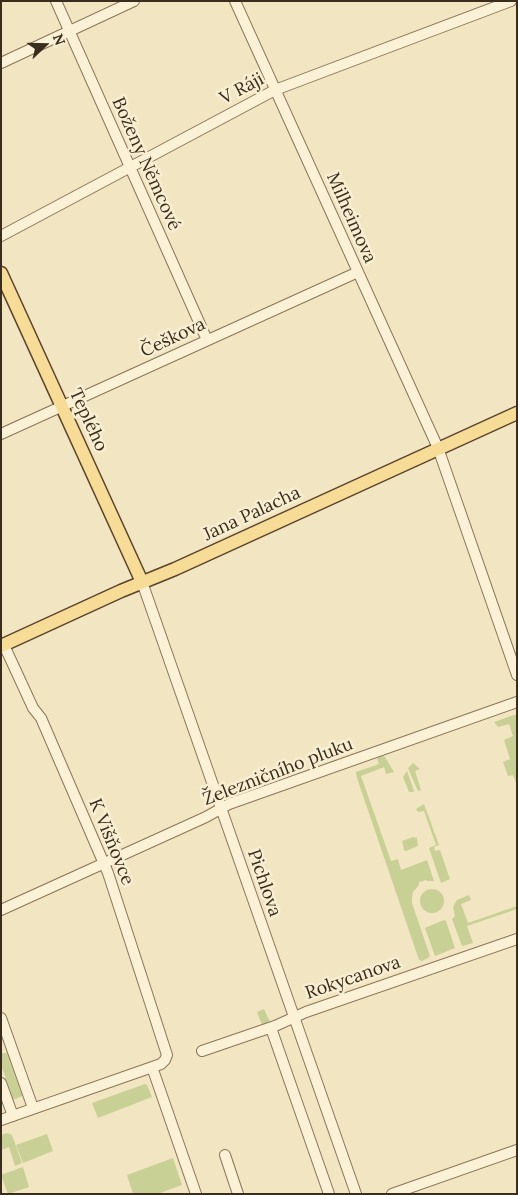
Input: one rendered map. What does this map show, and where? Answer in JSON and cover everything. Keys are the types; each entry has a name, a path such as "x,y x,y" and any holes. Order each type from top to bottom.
{"main road":[{"name":"Teplého","path":"1,273 142,582"},
{"name":"Jana Palacha","path":"3,646 517,413"}],"street":[{"name":"Boženy Němcové","path":"56,1 208,340"},
{"path":"1,63 134,1"},
{"name":"Milheimova","path":"235,1 438,448 517,675"},
{"name":"V Ráji","path":"1,236 275,90 511,1"},
{"name":"Češkova","path":"1,434 358,272"},
{"name":"Pichlova","path":"142,582 356,1194"},
{"name":"K Višňovce","path":"3,646 33,708 41,718 104,863 167,1055 165,1060 152,1067"},
{"name":"Železničního pluku","path":"1,910 206,817 221,808 517,702"},
{"name":"Rokycanova","path":"202,1051 271,1028 306,1012 517,939"},
{"path":"1,1018 33,1108"},
{"path":"271,1028 329,1194"},
{"path":"1,1120 152,1067 196,1194"},
{"path":"1,1083 13,1116"},
{"path":"392,1194 517,1150"},
{"path":"225,1155 238,1194"}],"green space":[{"path":"517,715 517,785 513,775 508,776 503,762 510,759 504,740 513,736 509,724 498,727 494,722"},
{"path":"382,755 394,772 386,774 384,767 361,776 391,861 398,859 401,870 427,860 434,881 426,880 419,882 412,898 430,956 422,961 419,960 357,778 356,772 379,764 377,758"},
{"path":"413,763 420,769 415,771 421,790 418,791 408,768"},
{"path":"407,771 413,792 409,792 403,777"},
{"path":"424,804 439,845 434,847 435,851 440,850 450,879 441,883 429,848 436,845 424,811 418,812 416,809"},
{"path":"413,837 417,838 418,846 406,851 404,850 402,841"},
{"path":"432,889 441,892 444,901 441,910 432,913 423,910 420,901 423,892"},
{"path":"469,895 471,900 461,904 468,923 517,906 517,909 467,926 473,943 462,946 452,919 455,916 453,907 457,900"},
{"path":"444,920 455,948 435,956 425,928"},
{"path":"264,1009 270,1022 262,1025 257,1012"},
{"path":"1,1053 7,1053 12,1057 10,1061 20,1090 25,1095 10,1101 11,1093 1,1065"},
{"path":"145,1084 152,1097 98,1118 92,1103"},
{"path":"7,1133 12,1135 22,1163 15,1166 9,1147 1,1150 1,1135"},
{"path":"47,1134 53,1151 23,1163 16,1145"},
{"path":"173,1158 182,1185 157,1194 133,1194 127,1175"},
{"path":"23,1167 29,1187 8,1194 1,1175"}]}
